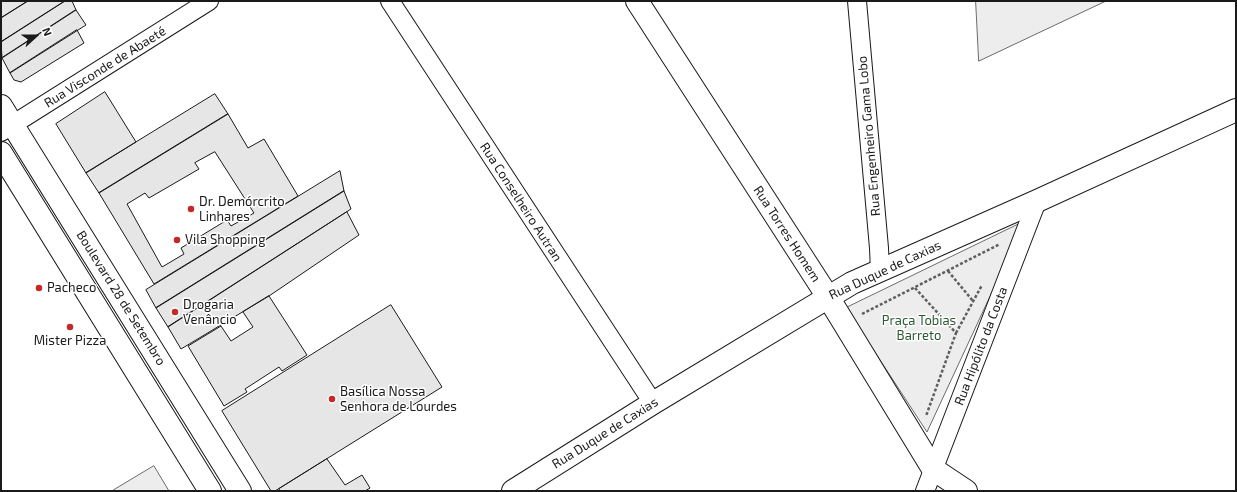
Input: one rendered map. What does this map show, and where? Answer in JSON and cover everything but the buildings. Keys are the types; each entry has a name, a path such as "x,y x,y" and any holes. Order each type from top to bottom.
{"street":[{"name":"Rua Visconde de Abaeté","path":"7,128 209,1"},
{"name":"Rua Conselheiro Autran","path":"390,1 653,402"},
{"name":"Rua Torres Homem","path":"637,1 828,297 933,469"},
{"name":"Rua Engenheiro Gama Lobo","path":"856,1 880,272"},
{"name":"Boulevard 28 de Setembro","path":"1,106 7,128 240,491"},
{"name":"Rua Duque de Caxias","path":"512,491 653,402 852,283 880,272 1236,110"},
{"name":"Boulevard 28 de Setembro","path":"1,153 210,491"},
{"name":"Rua Hipólito da Costa","path":"925,491 1037,201"},
{"path":"933,469 966,491"}],"path":[{"path":"861,315 1006,240"},
{"path":"948,271 974,301"},
{"path":"926,417 956,333 985,281"},
{"path":"915,288 956,333"}],"shaded area":[{"path":"976,1 1106,1 979,61"},
{"name":"Praça Tobias Barreto","path":"1025,221 927,432 846,308"},
{"path":"154,466 169,491 112,491"}],"place":[{"name":"Dr. Demórcrito Linhares","path":"191,209"},
{"name":"Vila Shopping","path":"177,240"},
{"name":"Pacheco","path":"39,288"},
{"name":"Drogaria Venâncio","path":"175,312"},
{"name":"Mister Pizza","path":"70,327"},
{"name":"Basílica Nossa Senhora de Lourdes","path":"332,399"}]}
